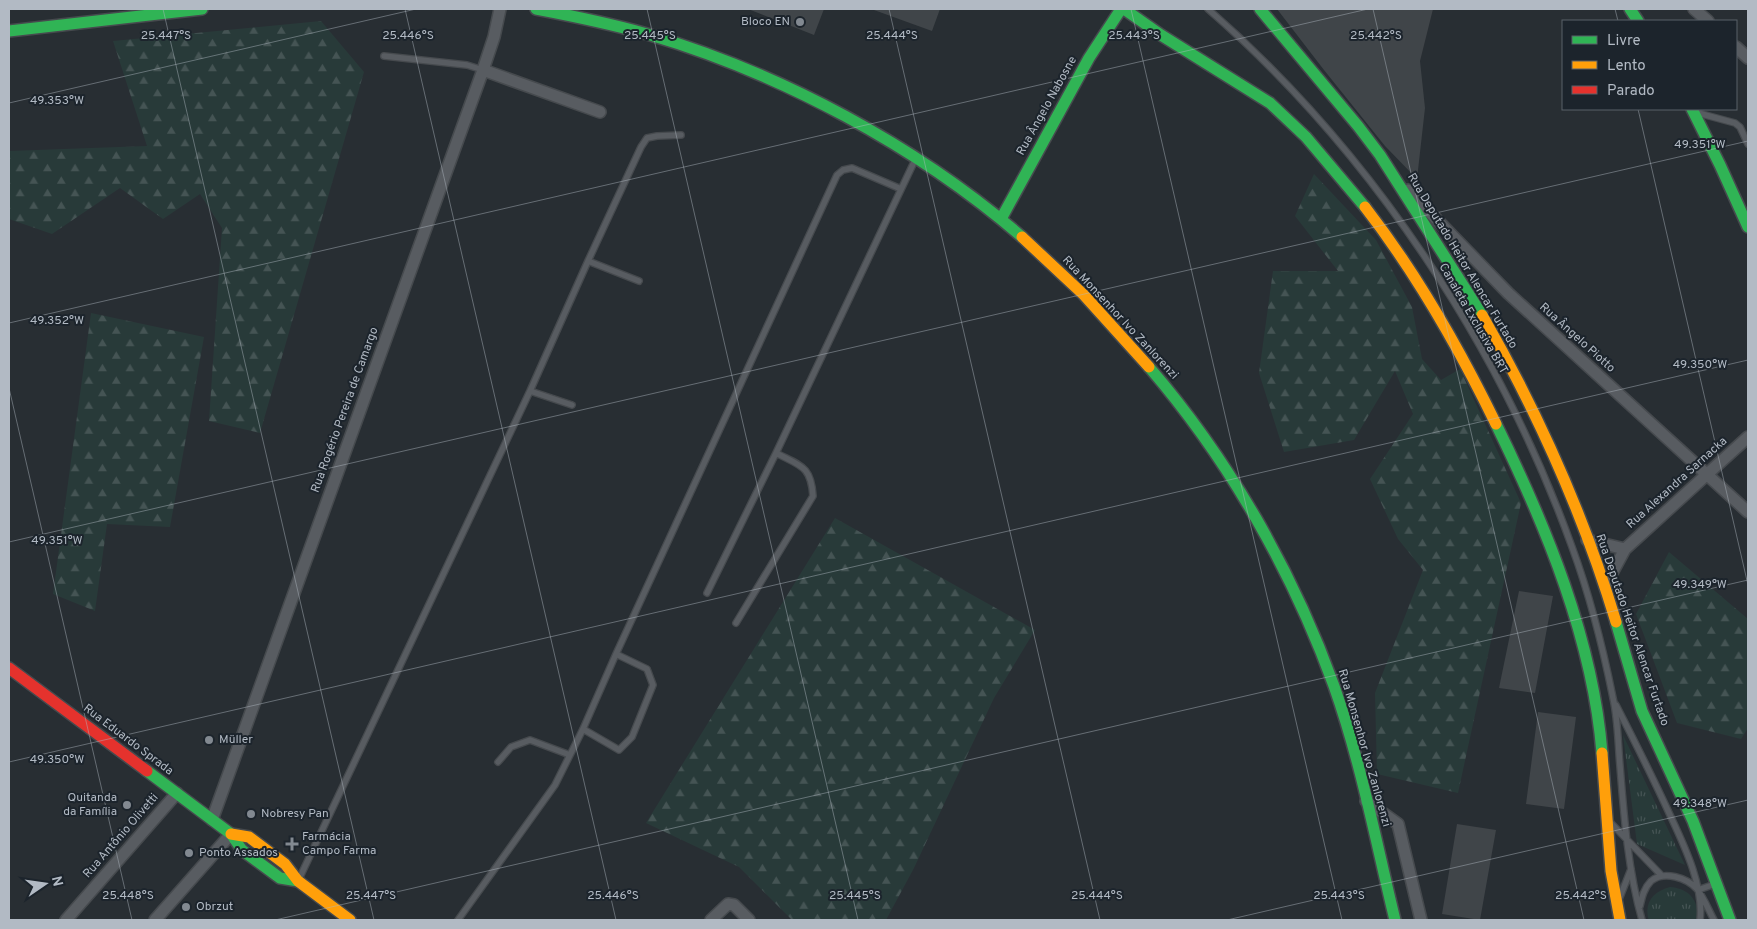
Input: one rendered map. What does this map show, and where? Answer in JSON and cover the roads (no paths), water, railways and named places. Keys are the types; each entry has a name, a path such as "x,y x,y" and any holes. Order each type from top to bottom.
{"street":[{"path":"9,31 202,9"},
{"name":"Rua Rogério Pereira de Camargo","path":"212,820 484,70 500,9"},
{"name":"Rua Monsenhor Ivo Zanlorenzi","path":"536,9 636,30 716,57 796,92 882,137 948,178 1001,219 1055,267 1148,365 1187,413 1225,466 1291,586 1321,654 1345,724 1395,920"},
{"path":"1122,9 1260,96 1277,109 1304,136 1367,210 1405,262 1437,313 1476,383 1525,484 1560,573 1573,612 1594,694 1600,726 1606,818 1616,906 1620,920"},
{"name":"Rua Ângelo Nabosne","path":"1001,219 1099,41 1122,9"},
{"name":"Rua Deputado Heitor Alencar Furtado","path":"1260,9 1358,126 1395,176 1472,298 1531,408 1556,463 1605,586 1642,711 1684,800 1730,920"},
{"path":"1630,9 1637,20"},
{"path":"1694,9 1707,20"},
{"path":"1737,48 1748,58"},
{"path":"484,70 600,112"},
{"path":"1692,110 1720,165 1748,227"},
{"name":"Rua Ângelo Piotto","path":"1395,176 1508,293 1748,512"},
{"name":"Rua Alexandra Sarnacka","path":"1605,586 1625,549 1748,437"},
{"path":"1588,540 1625,549"},
{"name":"Rua Eduardo Sprada","path":"9,668 231,834 242,850 280,878 298,881 336,916 350,920"},
{"name":"Rua Antônio Olivetti","path":"66,920 177,793"},
{"path":"1366,801 1398,824 1421,920"},
{"path":"155,920 231,834"},
{"path":"711,920 728,904 734,905 749,920"}],"lane":[{"name":"Canaleta Exclusiva BRT","path":"1208,9 1264,61 1302,101 1340,143 1395,213 1467,325 1492,369 1523,432 1550,492 1572,548 1590,606 1614,701 1626,838 1642,920"},
{"path":"384,56 467,65 484,70"},
{"path":"1692,110 1735,123 1740,127 1748,144"},
{"path":"298,881 530,391 641,147 647,138 681,135"},
{"path":"707,593 916,157"},
{"path":"458,920 555,785 583,729 837,175 843,170 852,168 901,189"},
{"path":"588,261 639,281"},
{"path":"530,391 572,405"},
{"path":"736,623 813,496 812,480 804,467 776,452"},
{"path":"583,729 619,750 632,737 654,685 647,669 616,654"},
{"name":"Canaleta Exclusiva BRT","path":"1614,701 1651,774 1687,854 1698,890"},
{"path":"498,762 511,747 530,740 570,755"},
{"path":"1606,818 1662,876"},
{"path":"1616,906 1631,867"},
{"path":"1639,910 1642,894 1651,881 1662,876 1676,876 1689,882 1698,890 1714,920"},
{"path":"1698,890 1716,884"},
{"path":"1698,890 1701,910 1700,920"}],"place":[{"name":"Bloco EN","path":"800,22"},
{"name":"Müller","path":"209,740"},
{"name":"Quitanda da Família","path":"127,805"},
{"name":"Nobresy Pan","path":"251,814"},
{"name":"Farmácia Campo Farma","path":"292,844"},
{"name":"Ponto Assados","path":"189,853"},
{"name":"Obrzut","path":"186,907"}]}
